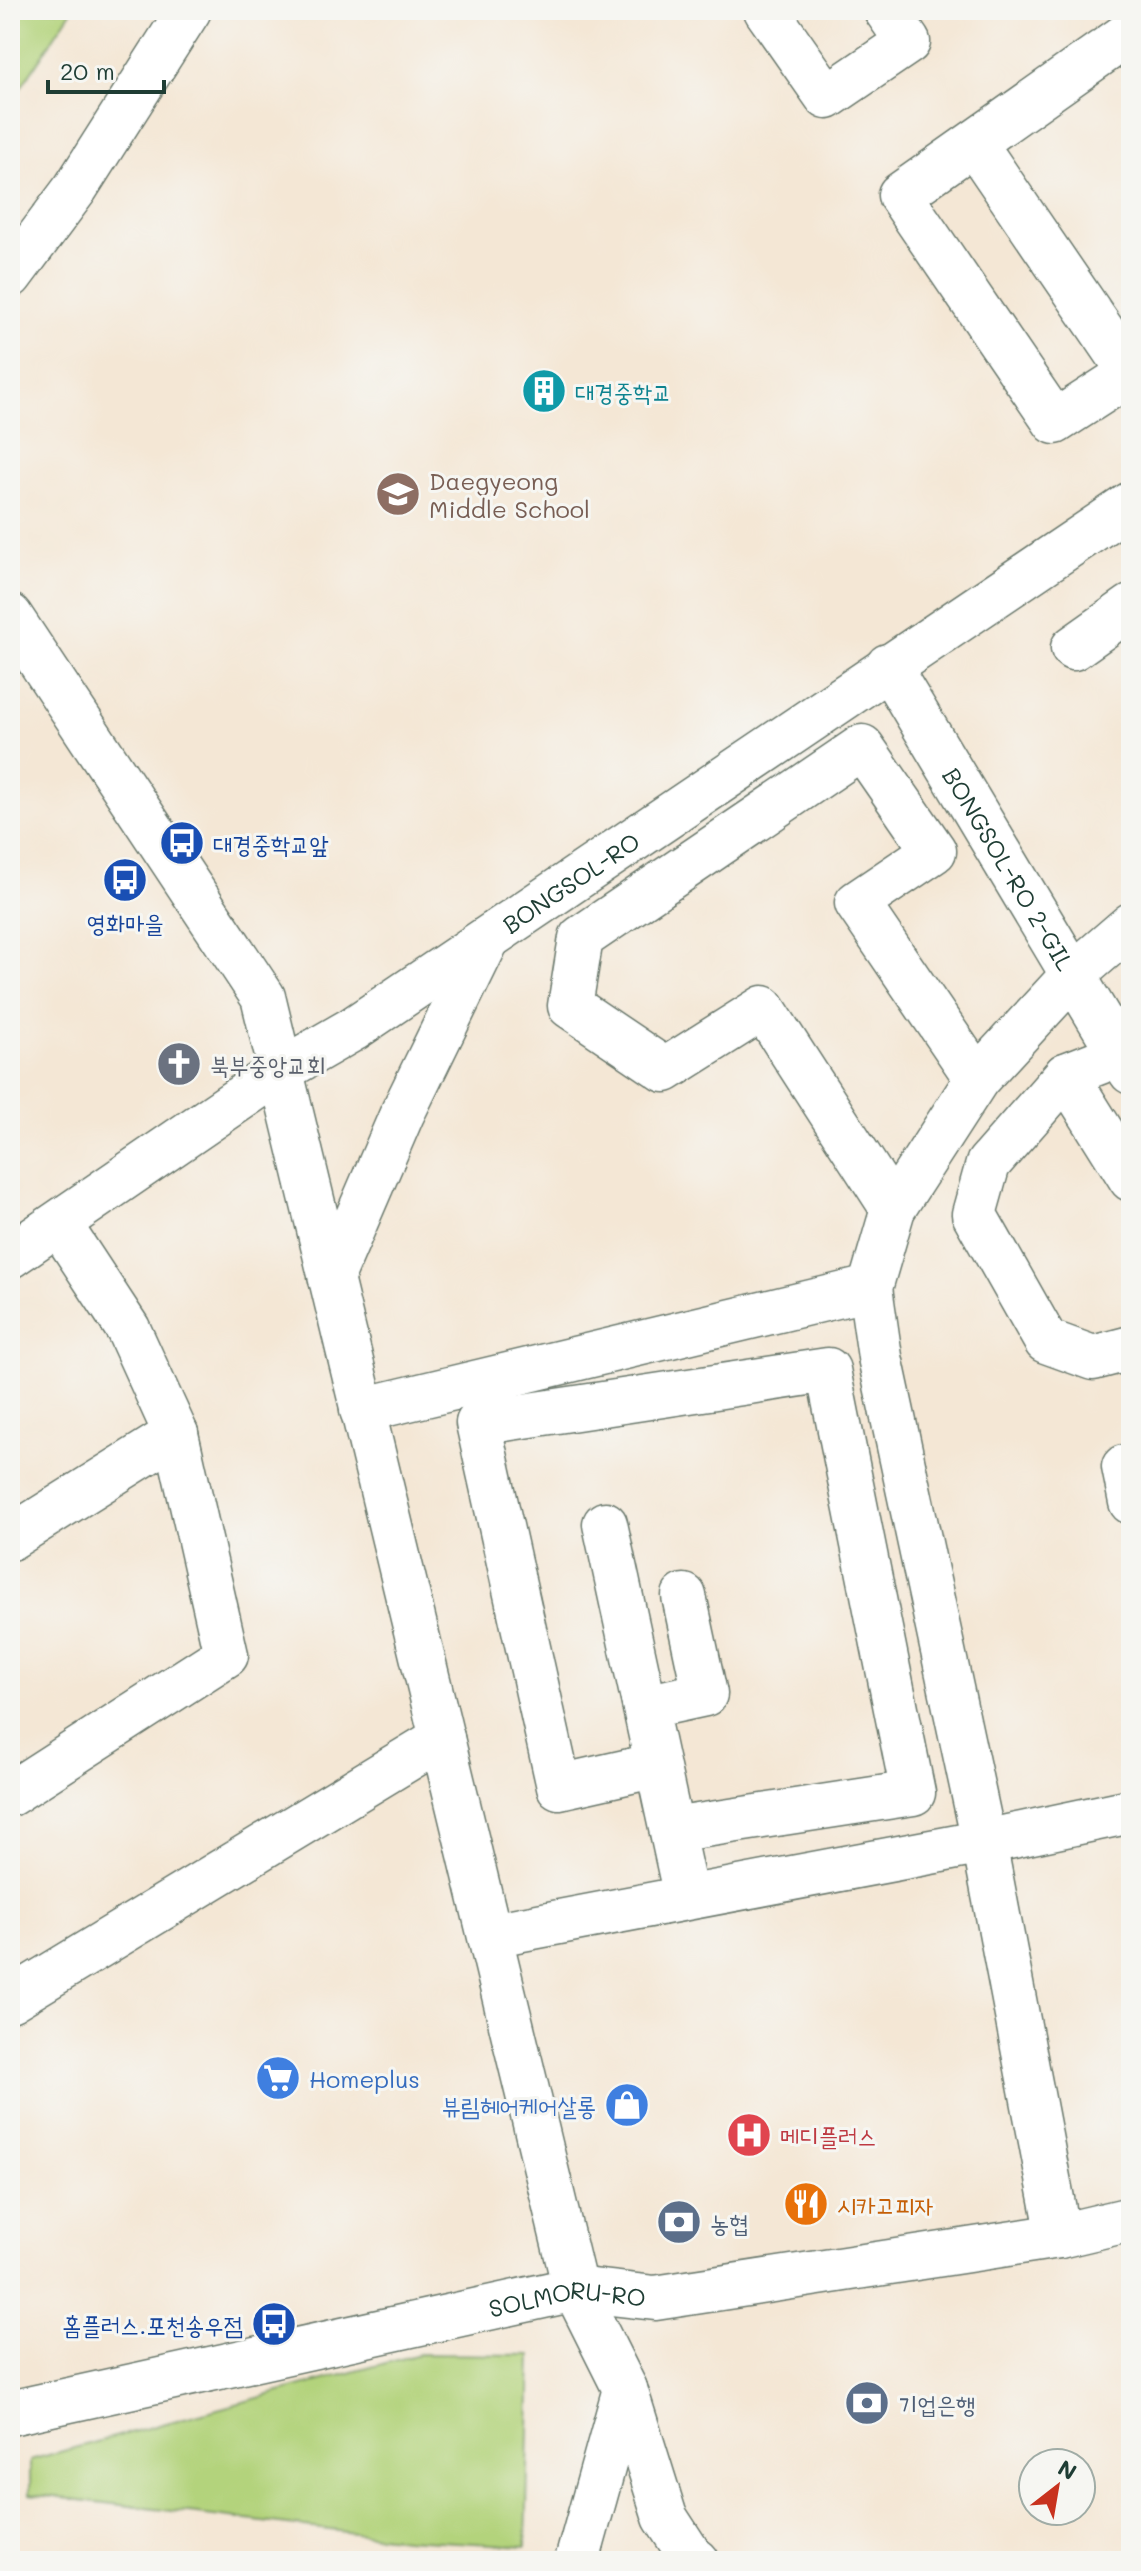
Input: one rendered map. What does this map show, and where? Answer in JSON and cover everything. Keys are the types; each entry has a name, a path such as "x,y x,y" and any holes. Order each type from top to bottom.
{"street":[{"path":"10,276 75,189 189,10"},
{"path":"766,10 827,97 908,42 886,10"},
{"path":"974,143 1131,373 1055,422 900,195 1131,32 1116,10"},
{"name":"BONGSOL-RO","path":"10,1256 280,1071 353,1029 1131,504"},
{"path":"1073,648 1131,607"},
{"path":"10,616 263,997 575,2289 625,2389 665,2517 691,2557 697,2561"},
{"name":"BONGSOL-RO 2-GIL","path":"888,666 1125,1063"},
{"path":"893,1209 763,1008 665,1070 570,1006 581,938 862,747 934,851 857,903 977,1079"},
{"path":"1059,2236 984,1842 880,1357 870,1288 893,1209 977,1079 1073,975 1131,925"},
{"path":"331,1279 402,1114 487,939"},
{"path":"1125,1063 1066,1075 988,1164 974,1214 1046,1341 1093,1358 1131,1348"},
{"path":"1066,1075 1131,1179"},
{"path":"10,1794 226,1655 176,1434 128,1329 59,1224"},
{"path":"362,1410 870,1288"},
{"path":"657,1765 559,1787 478,1423 828,1370 913,1793 672,1830"},
{"path":"10,1538 176,1434"},
{"path":"605,1524 686,1897"},
{"path":"645,1707 705,1694 684,1596"},
{"path":"10,2000 442,1738"},
{"path":"490,1935 984,1842 1131,1811"},
{"name":"SOLMORU-RO","path":"10,2413 575,2289 655,2298 1059,2236 1131,2219"},
{"path":"577,2561 625,2389"}],"green space":[{"path":"10,10 72,10 10,104"},
{"path":"419,2354 531,2355 526,2546 404,2539 30,2494 30,2460"}],"place":[{"name":"대경중학교","path":"544,391"},
{"name":"Daegyeong Middle School","path":"398,494"},
{"name":"대경중학교앞","path":"182,843"},
{"name":"영화마을","path":"125,880"},
{"name":"북부중앙교회","path":"179,1064"},
{"name":"Homeplus","path":"278,2078"},
{"name":"뷰림헤어케어살롱","path":"627,2105"},
{"name":"메디플러스","path":"749,2135"},
{"name":"시카고피자","path":"806,2204"},
{"name":"농협","path":"679,2222"},
{"name":"홈플러스.포천송우점","path":"274,2324"},
{"name":"기업은행","path":"867,2403"}]}
